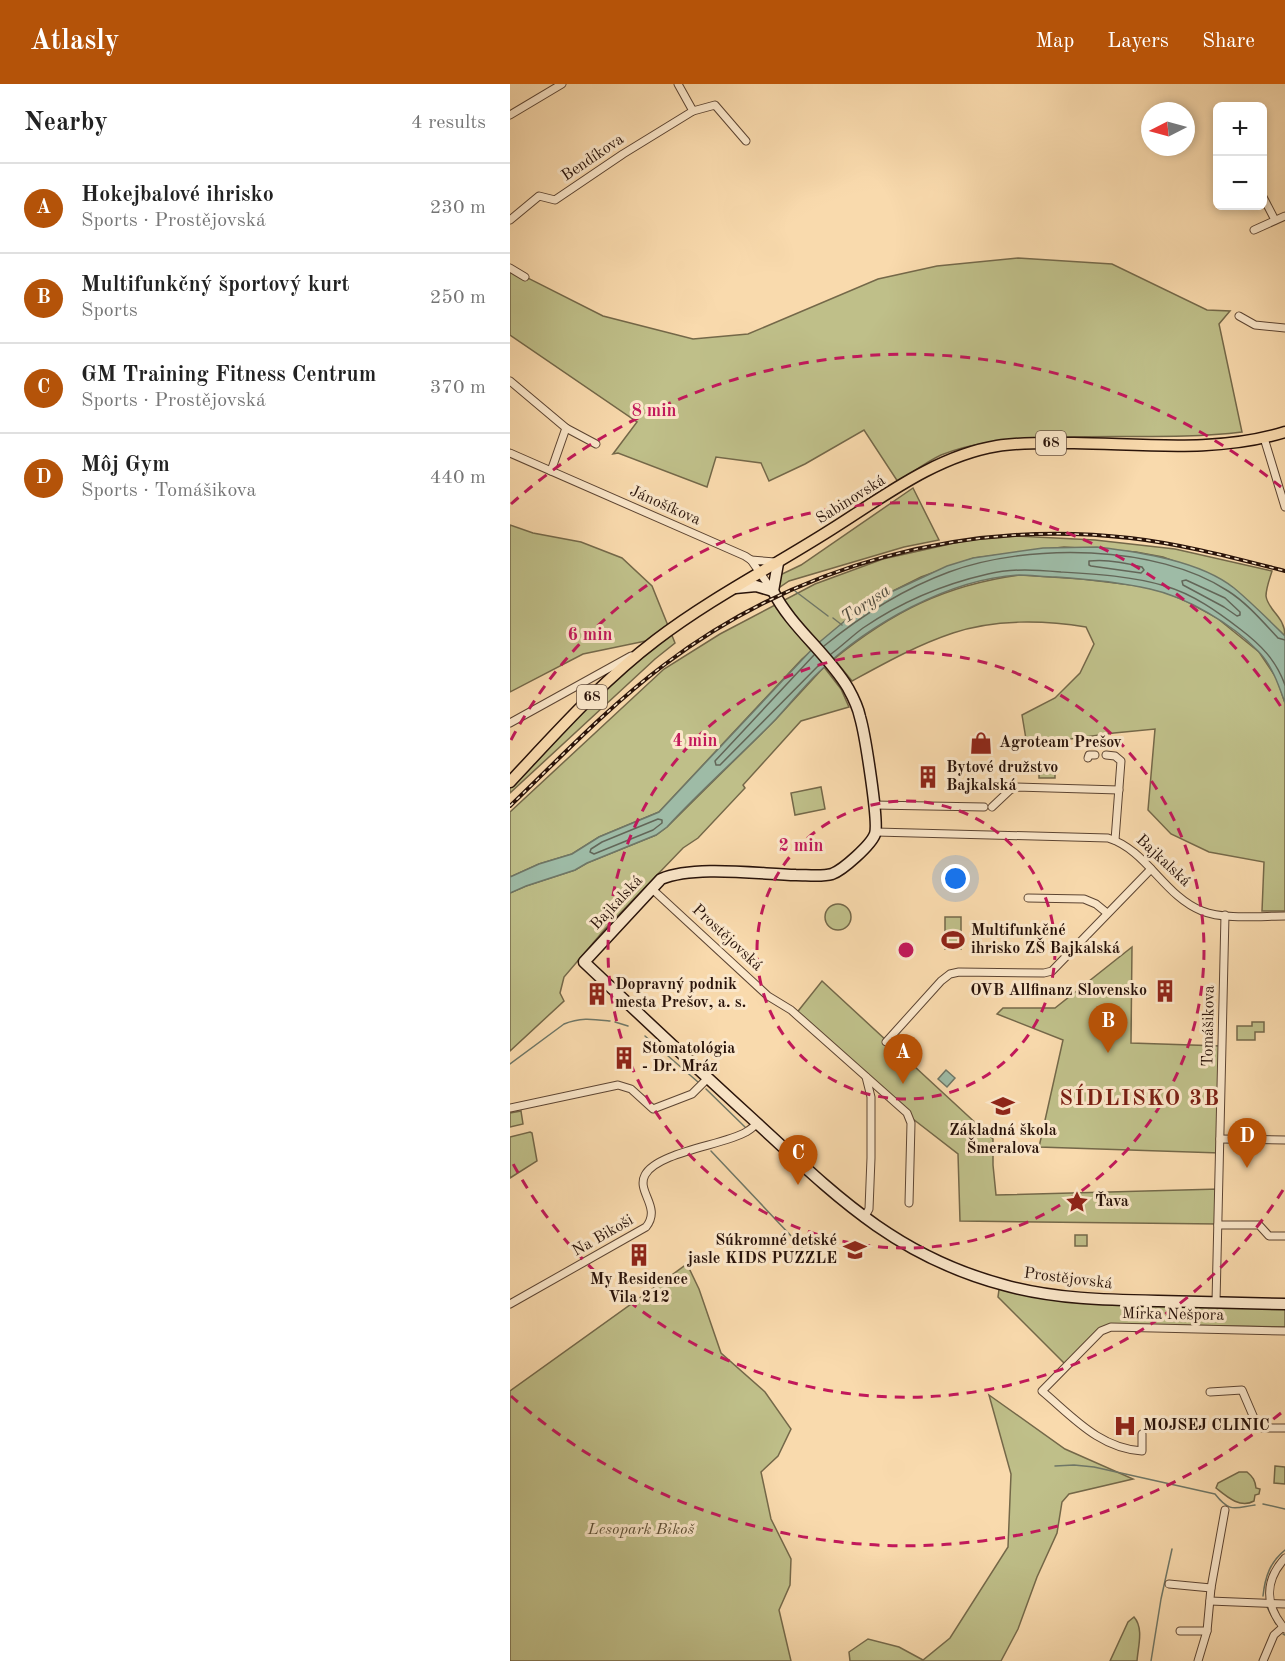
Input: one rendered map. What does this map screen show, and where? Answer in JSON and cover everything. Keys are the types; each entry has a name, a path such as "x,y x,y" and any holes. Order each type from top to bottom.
{"main road":[{"name":"Sabinovská","path":"510,782 594,694 646,648 699,610 927,472 958,456 1010,444 1210,445 1264,438 1285,432"}],"street":[{"path":"510,115 562,84"},
{"path":"678,84 693,111 715,105 746,141"},
{"name":"Bendíkova","path":"510,220 539,196 555,200 623,154 693,111"},
{"path":"1267,203 1275,220"},
{"path":"1254,230 1285,216"},
{"path":"510,268 525,277"},
{"path":"1239,316 1255,325 1285,328"},
{"path":"510,381 566,428 596,444"},
{"path":"551,471 566,428"},
{"path":"1264,438 1285,507"},
{"name":"Jánošíkova","path":"510,453 751,560"},
{"path":"751,560 777,563 773,591"},
{"path":"751,560 797,625 831,664 847,688 860,717 876,832"},
{"path":"735,588 756,586 773,591"},
{"path":"510,723 646,648"},
{"name":"Bajkalská","path":"1106,755 1115,756 1121,760 1115,840"},
{"path":"874,805 988,807 1016,787 1119,790"},
{"name":"Bajkalská","path":"584,962 651,888 661,879 674,873 811,876 833,874 863,851 876,832 1098,836 1123,843 1184,901 1202,911 1225,915 1285,916"},
{"path":"886,1042 950,974 1052,971 1151,869"},
{"name":"Prostějovská","path":"651,888 768,996 791,1010 907,1113 911,1123 909,1203"},
{"path":"1028,898 1084,899 1095,903 1107,913"},
{"name":"Tomášikova","path":"1216,1302 1225,915"},
{"name":"Prostějovská","path":"584,962 830,1191 896,1240 949,1267 1005,1286 1056,1295 1110,1300 1285,1304"},
{"path":"864,1218 869,1207 871,1097 866,1077"},
{"path":"510,1108 618,1085 630,1089 653,1109 692,1094 708,1078"},
{"path":"871,1097 883,1092"},
{"name":"Na Bikoši","path":"510,1304 646,1227 651,1220 652,1211 644,1180 651,1168 691,1150 747,1132 757,1124"},
{"path":"1220,1138 1285,1140"},
{"path":"1218,1225 1259,1225 1269,1236 1285,1236"},
{"name":"Mirka Nešpora","path":"1142,1434 1142,1451 1129,1450 1096,1437 1042,1391 1101,1330 1111,1327 1285,1331"},
{"path":"1210,1392 1242,1390 1257,1425 1262,1428 1285,1428"},
{"path":"1198,1661 1207,1631 1211,1588 1225,1510"},
{"path":"1263,1661 1274,1635 1284,1628 1272,1611 1270,1603 1273,1575 1285,1558"},
{"path":"1169,1584 1211,1588"},
{"path":"1210,1600 1285,1604"},
{"path":"1180,1631 1207,1631"}],"green space":[{"path":"1018,258 1112,264 1207,310 1230,311 1219,324 1242,432 1193,436 1069,437 992,442 941,455 898,482 864,430 805,464 769,481 761,463 716,457 707,487 618,453 613,454 637,422 510,335 510,269 603,316 693,339 748,334 878,279 937,266"},
{"path":"913,488 939,540 904,547 789,581 777,589 780,575 801,565"},
{"path":"510,525 533,533 581,542 622,558 652,586 675,643 510,793 510,786 604,690 660,638 583,654 510,692"},
{"path":"1015,536 1095,540 1175,549 1272,571 1267,586 1267,601 1280,619 1285,636 1232,587 1203,572 1163,557 1136,552 1064,547 974,558 921,577 853,615 802,659 659,812 599,837 572,854 539,864 510,877 510,812 664,669 720,634 815,584 883,559 968,540"},
{"path":"1020,575 1082,579 1140,586 1165,592 1217,618 1259,652 1277,679 1285,703 1285,911 1262,911 1264,862 1209,852 1171,834 1148,810 1155,729 1027,745 1022,715 1055,698 1080,673 1094,644 1086,627 1019,622 969,628 914,649 852,681 834,659 877,627 921,603 967,586"},
{"path":"824,667 841,689 849,707 801,721 743,785 745,788 698,838 683,848 605,929 564,977 560,993 564,1001 510,1051 510,893 575,870 656,835 667,827 776,719"},
{"path":"1039,766 1055,766 1055,778 1039,778"},
{"path":"821,787 825,809 795,815 791,793"},
{"path":"838,904 847,908 851,917 847,926 838,930 829,926 825,917 829,908"},
{"name":"Multifunkčné ihrisko ZŠ Bajkalská","path":"945,917 961,917 961,949 945,949"},
{"path":"1132,947 1131,1043 1221,1046 1220,1153 1039,1147 1063,1040 997,1014 1003,1008 1055,1008"},
{"path":"822,981 993,1139 996,1195 1219,1189 1218,1224 960,1221 958,1154 913,1119 795,1015"},
{"path":"1252,1022 1264,1022 1264,1032 1255,1032 1255,1040 1237,1040 1237,1026 1252,1026"},
{"path":"521,1111 523,1124 510,1127 510,1113"},
{"path":"530,1132 537,1161 510,1178 510,1137"},
{"path":"1075,1235 1087,1235 1087,1246 1075,1246"},
{"name":"Lesopark Bikoš","path":"687,1264 699,1289 721,1353 765,1392 791,1429 778,1456 761,1472 771,1519 791,1559 790,1585 779,1610 791,1661 510,1661 510,1391"},
{"path":"1000,1282 1070,1301 1285,1303 1285,1327 1110,1324 1065,1364 998,1297"},
{"path":"989,1395 1065,1449 1133,1479 1069,1494 1062,1502 1057,1533 1037,1577 1018,1629 1001,1661 850,1661 849,1652 868,1639 899,1647 923,1660 950,1638 1008,1547 1011,1474"},
{"path":"1275,1466 1285,1467 1285,1484 1274,1483"},
{"path":"1239,1472 1247,1472 1256,1488 1260,1489 1254,1501 1238,1503 1216,1488 1218,1483"},
{"path":"1134,1617 1140,1632 1137,1661 1110,1661 1128,1622"}],"water":[{"path":"1097,547 1150,555 1187,564 1234,588 1285,636 1285,703 1271,669 1258,651 1222,622 1179,598 1127,584 1091,580 1019,575 992,578 965,585 911,607 886,621 839,654 813,677 776,719 667,827 656,835 575,870 510,893 510,877 539,864 572,854 599,837 659,812 816,645 853,614 891,592 947,566 973,558 1043,548"},
{"path":"946,1070 955,1078 947,1087 938,1079"}],"waterway":[{"path":"795,591 828,616"},
{"name":"Torysa","path":"833,618 842,625"},
{"path":"510,1064 564,1024 581,1019 610,1021"},
{"path":"615,1022 628,1026"},
{"path":"645,1036 698,1082"},
{"path":"706,1089 745,1127"},
{"path":"711,1151 810,1256"},
{"path":"1055,1466 1094,1467 1215,1494 1233,1508 1255,1505"},
{"path":"1263,1504 1285,1509"},
{"path":"1151,1661 1172,1549"},
{"path":"1263,1596 1269,1570 1285,1550"},
{"path":"1267,1607 1276,1624"}],"railway":[{"path":"510,806 623,698 664,665 715,630 769,600 826,576 885,557 945,543 1006,536 1068,534 1130,538 1169,544 1285,571"}],"place":[{"name":"Agroteam Prešov","path":"981,743"},
{"name":"Bytové družstvo Bajkalská","path":"928,777"},
{"name":"Multifunkčné ihrisko ZŠ Bajkalská","path":"953,940"},
{"name":"OVB Allfinanz Slovensko","path":"1165,991"},
{"name":"Dopravný podnik mesta Prešov, a. s.","path":"597,994"},
{"name":"Multifunkčný športový kurt","path":"1108,1053"},
{"name":"Stomatológia - Dr. Mráz","path":"624,1058"},
{"name":"Hokejbalové ihrisko","path":"903,1084"},
{"name":"Základná škola Šmeralova","path":"1003,1106"},
{"name":"Môj Gym","path":"1247,1168"},
{"name":"GM Training Fitness Centrum","path":"798,1185"},
{"name":"Ťava","path":"1077,1202"},
{"name":"Súkromné detské jasle KIDS PUZZLE","path":"855,1250"},
{"name":"My Residence Vila 212","path":"639,1255"},
{"name":"MOJSEJ CLINIC","path":"1125,1426"}],"district":[{"name":"SÍDLISKO 3B","path":"1140,1099"}]}
